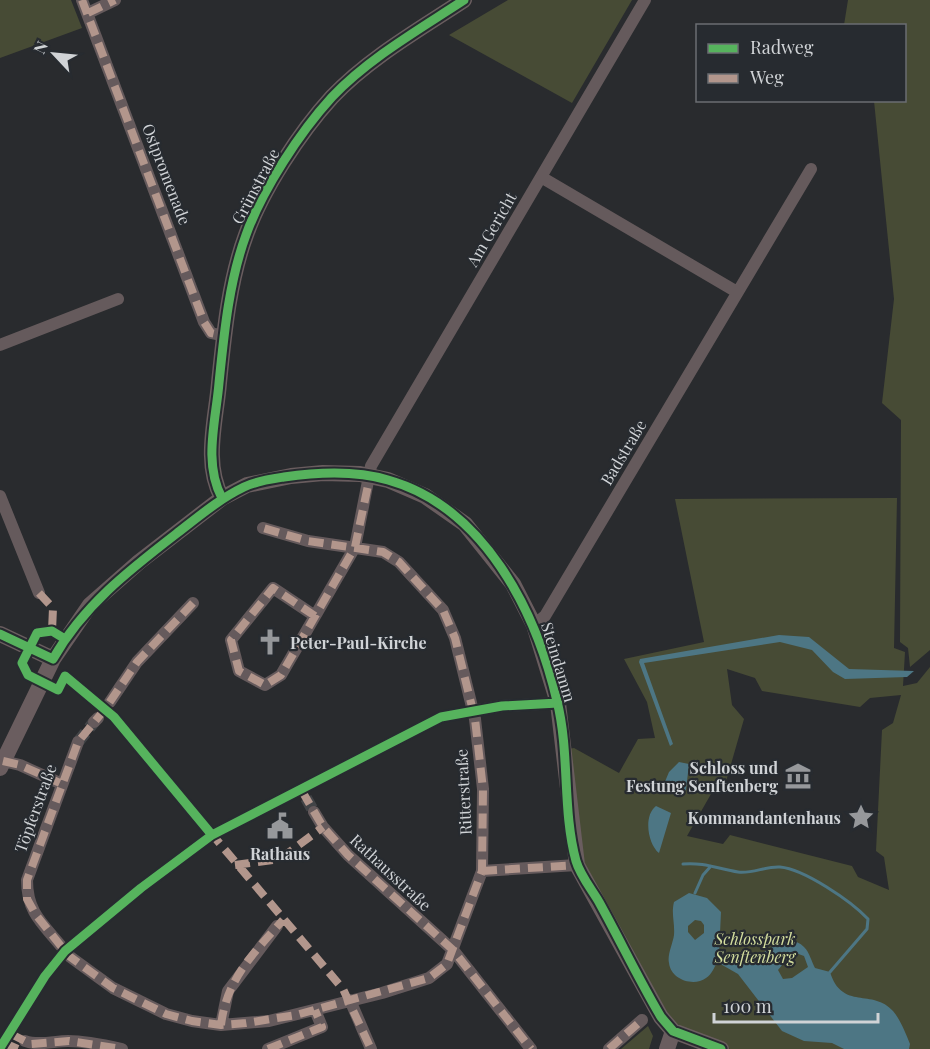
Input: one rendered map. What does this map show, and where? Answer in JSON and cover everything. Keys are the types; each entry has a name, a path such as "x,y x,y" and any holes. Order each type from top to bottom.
{"main road":[{"name":"Grünstraße","path":"222,498 211,471 225,336 234,275 245,235 297,141 333,96 365,67 464,0"},
{"name":"Steindamm","path":"2,764 53,659 90,605 139,562 222,498 247,485 280,477 323,473 370,476 409,488 446,509 465,524 513,584 534,625 558,703 577,865 657,1009 673,1031"},
{"path":"0,634 53,659"},
{"path":"667,1049 673,1031 693,1041 721,1049"}],"street":[{"name":"Ostpromenade","path":"82,0 204,322 211,333 225,336"},
{"path":"88,13 115,0"},
{"name":"Am Gericht","path":"315,616 273,588 231,640 239,671 265,685 281,675 355,547 372,466 645,0"},
{"name":"Badstraße","path":"534,625 545,616 811,169"},
{"path":"541,177 737,292"},
{"path":"0,345 118,299"},
{"path":"0,496 39,593"},
{"name":"Ritterstraße","path":"69,956 113,988 166,1014 221,1025 269,1021 429,978 440,972 453,950 482,871 483,789 473,711 465,672 455,638 443,610 422,585 383,552 308,541 263,528"},
{"path":"110,702 137,662 193,603"},
{"path":"473,711 502,706 558,703"},
{"name":"Töpferstraße","path":"61,946 36,915 27,899 27,880 78,742"},
{"path":"2,764 20,765 62,784"},
{"name":"Rathausstraße","path":"314,812 321,829 453,950"},
{"path":"482,871 577,865"},
{"path":"221,1025 228,991 277,926"},
{"path":"453,950 531,1049"},
{"path":"350,1000 371,1049"},
{"path":"268,1049 322,1027 315,1010"},
{"path":"609,1049 642,1020"},
{"path":"25,1041 31,1044 69,1041 122,1049"}],"green space":[{"path":"0,0 71,0 82,28 0,58"},
{"path":"508,0 632,0 572,103 449,35"},
{"path":"848,0 930,0 930,650 910,667 908,648 900,642 901,420 882,403 894,299 874,102 906,102 906,24 844,24"},
{"name":"Schlosspark Senftenberg","path":"897,498 894,648 905,652 903,686 917,683 930,667 930,1049 730,1049 715,1041 697,1037 672,1021 587,871 577,841 568,749 574,748 619,773 638,739 655,738 647,702 624,659 704,642 675,499","holes":["727,669 755,678 762,691 860,707 870,698 901,695 893,723 882,730 876,851 884,857 889,890 858,877 852,866 730,835 723,844 687,836 711,794 723,792 744,719 732,705"]},
{"path":"648,1026 653,1036 649,1049 621,1049"}],"water":[{"path":"779,635 809,637 849,669 914,671 907,677 845,679 833,672 812,650 780,642 644,663 673,744 670,746 639,662 640,659"},
{"path":"679,762 689,764 686,790 677,794 664,784 669,772"},
{"path":"656,806 671,813 659,853 652,843 648,830 649,816"},
{"path":"689,893 707,898 721,912 719,954 739,964 745,964 774,946 790,941 797,942 806,949 815,968 830,972 835,984 842,991 885,1004 893,1011 907,1036 909,1049 844,1049 832,1043 804,1041 782,1031 738,974 717,962 710,975 701,981 690,982 678,978 671,969 669,960 674,935 674,902","holes":["695,920 701,921 704,925 704,933 695,940 688,932 688,926","793,952 804,956 808,967 792,978 783,979 778,970"]}],"waterway":[{"path":"683,864 743,872 780,867 801,873 827,887 868,919 867,929 830,972"},
{"path":"695,893 703,875 711,866"}],"tunnel":[{"path":"78,742 94,722"},
{"path":"306,798 314,812"}],"marked path":[{"path":"82,0 204,322 211,333 225,336"},
{"path":"88,13 115,0"},
{"path":"315,616 273,588 231,640 239,671 265,685 281,675 355,547 370,476"},
{"path":"193,603 137,662 105,709 78,742 27,880 27,899 36,915 69,956 113,988 166,1014 192,1021 221,1025 296,1015 429,978 447,964 482,871 483,789 475,719 455,638 443,610 399,562 383,552 308,541 263,528"},
{"path":"39,593 53,608 52,631"},
{"path":"3,761 20,765 62,784"},
{"path":"302,791 323,827 348,855 453,950 531,1049"},
{"path":"235,865 280,859 323,827"},
{"path":"210,832 343,989 371,1049"},
{"path":"482,871 577,865"},
{"path":"221,1025 224,1008 235,980 283,920"},
{"path":"268,1049 322,1027 315,1010"},
{"path":"609,1049 642,1020"},
{"path":"11,1034 31,1044 69,1041 122,1049"},
{"path":"4,1043 18,1049"}],"cycle path":[{"path":"222,498 213,470 212,441 225,327 240,253 262,199 295,144 320,111 346,83 378,57 464,0"},
{"path":"0,634 53,659 78,622 108,590 209,509 253,483 297,475 350,473 388,480 422,494 452,513 478,538 501,567 520,599 535,632 548,667 561,721 569,822 580,872 599,902 661,1017 673,1031 721,1049"},
{"path":"65,639 52,631 37,633 22,663 28,675 58,690 65,676 114,717 212,835"},
{"path":"0,1048 45,976 65,951 141,888 212,835 441,717 502,706 558,703"}],"place":[{"name":"Peter-Paul-Kirche","path":"270,642"},
{"name":"Schloss und Festung Senftenberg","path":"798,776"},
{"name":"Kommandantenhaus","path":"861,817"},
{"name":"Rathaus","path":"280,826"}]}
